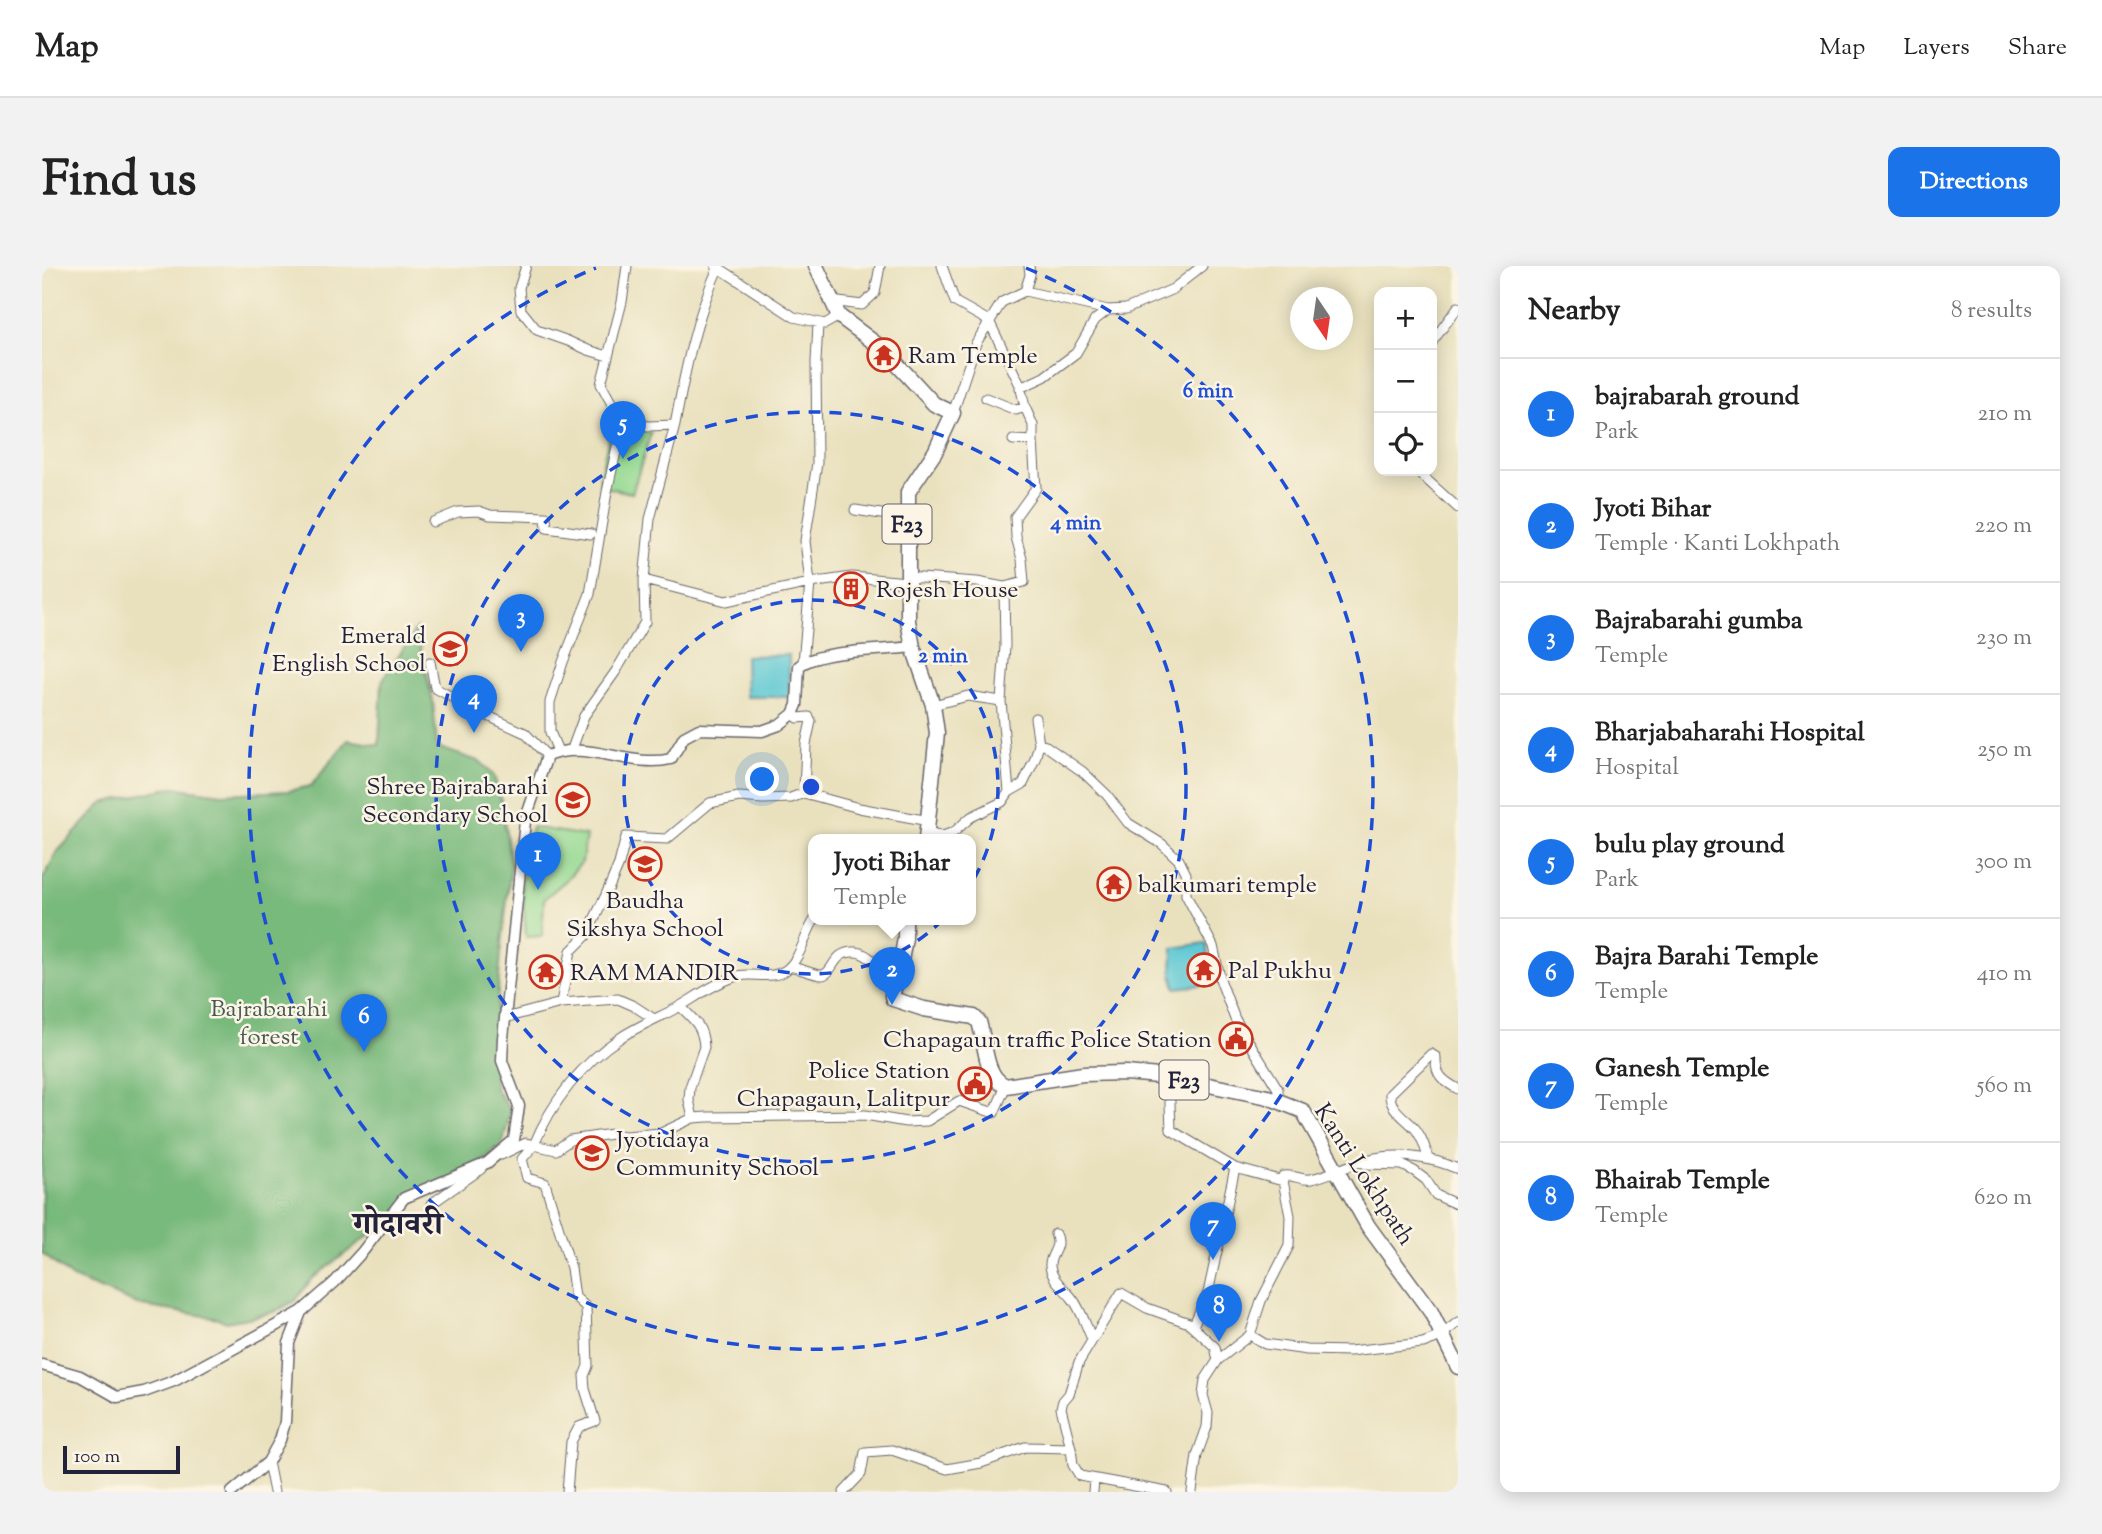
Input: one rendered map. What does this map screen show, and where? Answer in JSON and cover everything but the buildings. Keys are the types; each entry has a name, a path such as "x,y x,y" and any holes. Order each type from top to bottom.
{"main road":[{"path":"816,266 839,316 883,349 934,404 953,412"},
{"name":"F23","path":"928,831 937,733 933,705 913,647 908,621 908,492 935,452 953,412"},
{"path":"905,925 899,972 892,993 894,999 924,1009 970,1015 979,1022 991,1074 997,1082 1006,1086"},
{"name":"Kanti Lokhpath","path":"1006,1086 1083,1074 1126,1073 1169,1077 1278,1100 1303,1111 1368,1226 1431,1312 1458,1367"}],"street":[{"path":"526,266 519,288 521,310 537,330 588,351 608,356"},
{"path":"558,751 550,732 550,702 590,594 619,438 613,406 601,384 622,302 626,266"},
{"path":"572,749 584,716 616,671 645,622 644,580 650,519 675,425 685,369 717,266 794,317 825,324 839,316"},
{"path":"831,301 862,305 875,293 880,266"},
{"path":"644,580 726,601 852,577 977,582 1004,587 1024,582 1015,517 1036,488 1033,425 1020,388 989,321 955,302 942,266"},
{"path":"1025,291 1030,275 1029,266"},
{"path":"953,412 976,342 1003,302 1025,291 1108,310 1126,309 1173,289 1202,266"},
{"path":"1437,335 1458,307"},
{"path":"1020,388 1044,377 1076,353 1095,320 1108,310"},
{"path":"803,663 810,583 805,541 817,463 818,324"},
{"path":"986,398 1016,410 1026,407"},
{"path":"613,406 632,421 648,426 675,425"},
{"path":"1013,440 1033,441"},
{"path":"1423,476 1458,508"},
{"path":"855,510 907,518"},
{"path":"433,522 458,512 479,511 490,516 546,517 547,528 591,534"},
{"path":"1004,587 1005,646 1001,701 1009,792"},
{"path":"42,1365 80,1376 117,1397 144,1392 174,1381 301,1312 335,1282 404,1198 487,1163 514,1140 519,1106 502,1061 505,1018 525,821 547,756 572,749 633,759 671,759 684,737 699,729 762,731 779,725 793,714 797,705 799,666 803,663 825,655 913,647"},
{"path":"430,663 436,688 525,733 547,756"},
{"path":"933,705 968,696 1001,701"},
{"path":"793,714 798,718 809,717 811,721 806,744 804,793"},
{"path":"953,834 971,817 1002,802 1009,792 1023,784 1039,744 1035,718"},
{"path":"1039,744 1083,772 1107,795 1128,823 1163,844 1179,860 1186,874 1186,895 1213,946 1221,982 1235,1019 1278,1089 1278,1100"},
{"path":"561,1003 571,951 586,936 606,897 626,837 667,839 709,803 739,797 791,798 804,793 928,831"},
{"path":"567,1492 570,1442 579,1427 595,1421 585,1389 584,1376 588,1366 586,1307 575,1297 571,1268 545,1183 527,1178 522,1159 534,1145 543,1122 586,1065 621,1037 713,986 737,975 783,972 798,956 811,925"},
{"path":"790,966 822,975 828,972 837,957 853,951 866,953 885,969 899,972"},
{"path":"505,1018 561,1003 618,999 654,1019"},
{"path":"680,1006 701,1028 704,1047 690,1087 689,1100 693,1118"},
{"path":"1428,1159 1420,1137 1392,1106 1389,1096 1432,1054 1435,1054 1439,1076 1458,1089"},
{"path":"1169,1077 1171,1130 1235,1167 1283,1181"},
{"path":"431,1205 503,1153 526,1143 555,1150 570,1140 612,1134 625,1136 661,1133 693,1118 865,1115 906,1122 928,1121 959,1101 994,1113 1006,1086"},
{"path":"1192,1492 1197,1455 1207,1427 1208,1413 1203,1395 1205,1380 1218,1360 1250,1335 1261,1301 1289,1246 1290,1216 1283,1176 1294,1174 1304,1180 1383,1157 1428,1159 1458,1169"},
{"path":"1356,1164 1402,1165 1426,1180 1436,1195 1458,1205"},
{"path":"1193,1326 1208,1293 1235,1167"},
{"path":"1055,1234 1058,1244 1050,1263 1051,1269 1059,1284 1074,1301 1092,1339"},
{"path":"1167,1492 1080,1476 1073,1465 1063,1401 1069,1394 1079,1362 1121,1293 1147,1308 1193,1326 1215,1347 1218,1360"},
{"path":"232,1492 268,1462 280,1440 285,1422 289,1343 301,1312"},
{"path":"1250,1335 1265,1344 1307,1350 1350,1351 1423,1343 1458,1322"},
{"path":"844,1492 861,1474 865,1452 892,1450 947,1469 981,1462 1024,1447 1071,1448"},
{"path":"268,1462 274,1492"},
{"path":"1093,1492 1094,1479"}],"green space":[{"path":"608,419 651,433 632,493 600,486 608,441"},
{"name":"Bajrabarahi forest","path":"416,629 433,701 437,747 481,762 494,776 501,800 511,865 494,1044 495,1088 511,1111 503,1142 483,1159 430,1189 312,1279 295,1301 274,1312 226,1322 218,1318 142,1306 72,1278 42,1253 42,880 58,851 103,803 172,787 222,794 288,791 311,786 348,740 379,745 382,681"},
{"path":"532,827 586,836 582,862 544,899 542,936 526,937 522,879"}],"water":[{"path":"789,655 789,697 746,697 745,656"},
{"path":"1206,943 1213,984 1176,988 1172,975 1173,948"}],"place":[{"name":"Ram Temple","path":"884,355"},
{"name":"bulu play ground","path":"623,459"},
{"name":"Rojesh House","path":"851,589"},
{"name":"Emerald English School","path":"450,649"},
{"name":"Bajrabarahi gumba","path":"521,652"},
{"name":"Bharjabaharahi Hospital","path":"474,733"},
{"name":"Shree Bajrabarahi Secondary School","path":"573,800"},
{"name":"Baudha Sikshya School","path":"645,864"},
{"name":"balkumari temple","path":"1114,884"},
{"name":"bajrabarah ground","path":"538,890"},
{"name":"Pal Pukhu","path":"1204,970"},
{"name":"RAM MANDIR","path":"546,972"},
{"name":"Jyoti Bihar","path":"892,1005"},
{"name":"Chapagaun traffic Police Station","path":"1236,1039"},
{"name":"Bajra Barahi Temple","path":"364,1052"},
{"name":"Police Station Chapagaun, Lalitpur","path":"975,1084"},
{"name":"Jyotidaya Community School","path":"592,1153"},
{"name":"Ganesh Temple","path":"1213,1260"},
{"name":"Bhairab Temple","path":"1219,1342"}],"district":[{"name":"गोदावरी","path":"398,1223"}]}
